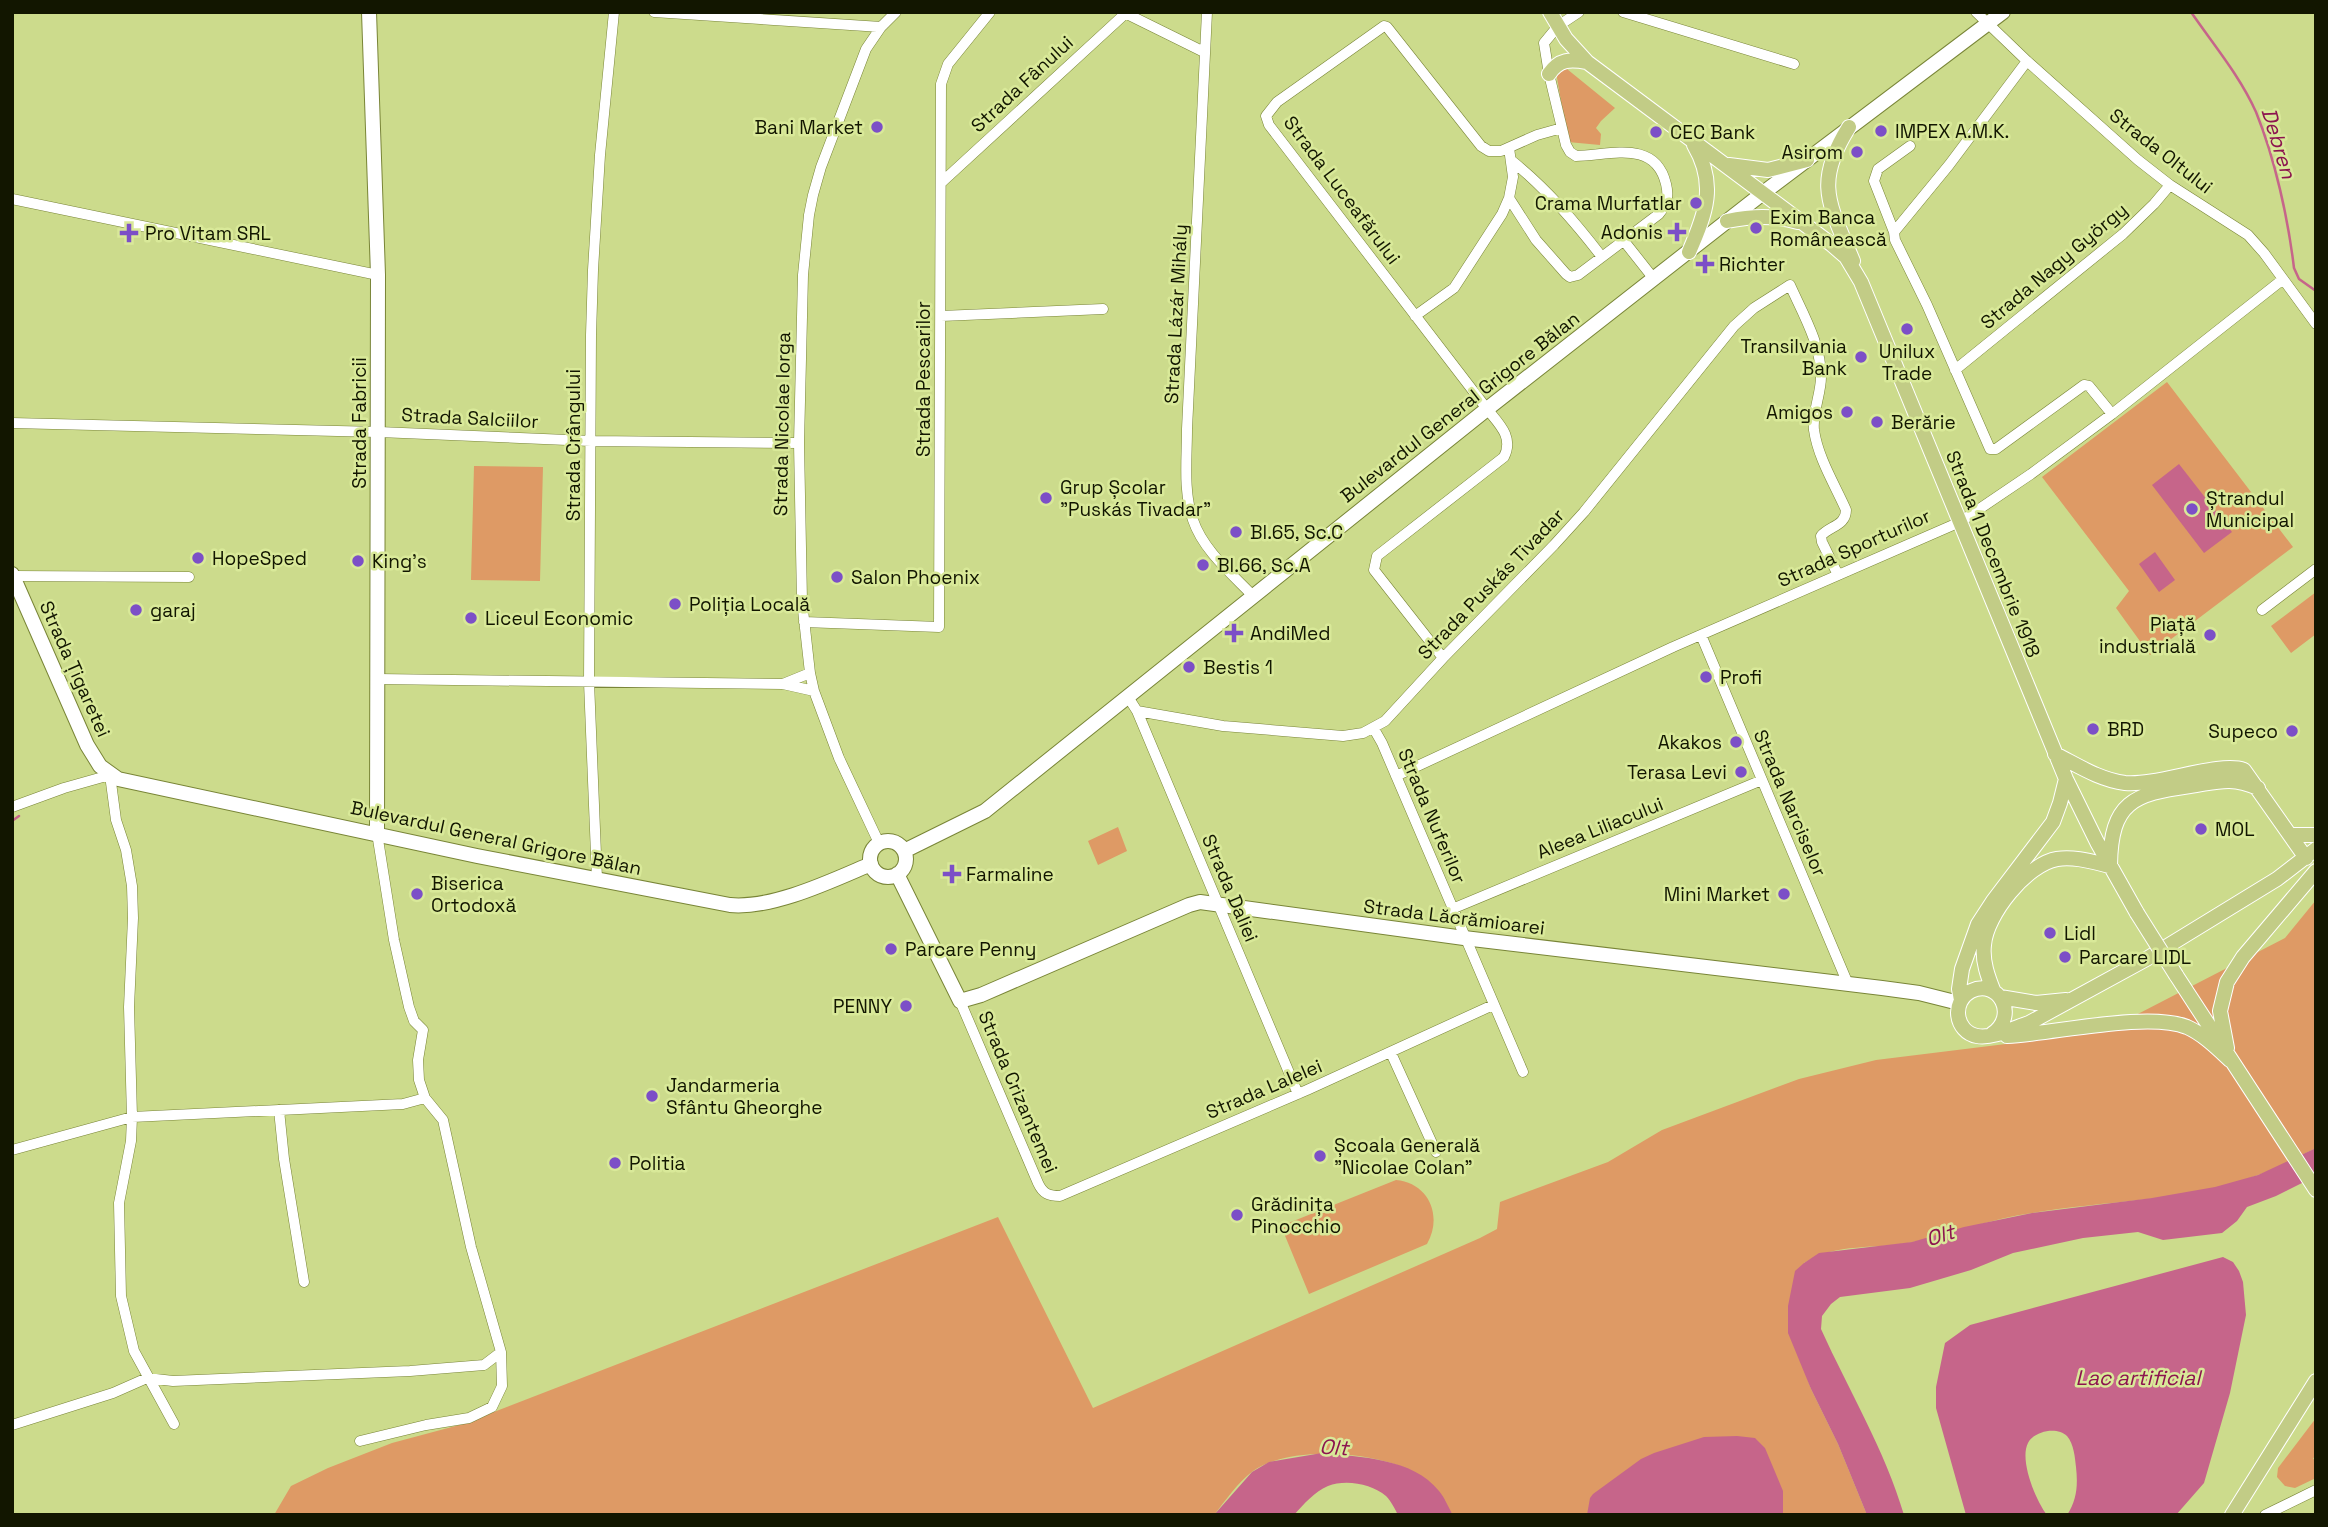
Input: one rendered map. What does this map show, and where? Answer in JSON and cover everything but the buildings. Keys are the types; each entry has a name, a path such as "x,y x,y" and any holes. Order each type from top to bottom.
{"main road":[{"name":"Strada Fabricii","path":"369,12 378,275 377,833"},
{"name":"Strada 1 Decembrie 1918","path":"1550,12 1566,39 1587,62 1846,257 1861,282 2066,779 2137,913 2315,1189"},
{"name":"Bulevardul General Grigore Bălan","path":"904,852 985,811 1487,409 1763,193 2003,12"},
{"path":"1549,74 1554,66 1566,60 1587,62"},
{"path":"1849,127 1833,156 1828,171 1827,190 1861,282"},
{"path":"1689,251 1705,213 1708,190 1703,164 1692,141"},
{"path":"1719,161 1758,170 1781,168 1807,160"},
{"path":"1727,221 1770,216 1805,224"},
{"name":"Strada Țigaretei","path":"13,575 87,746 100,766 110,775"},
{"path":"1989,1035 2029,1023 2148,958 2277,879 2311,853 2291,835 2244,770 2229,768 2127,783 2102,777 2055,754"},
{"name":"Bulevardul General Grigore Bălan","path":"110,775 126,781 597,879 742,906 779,899 871,864"},
{"path":"2066,779 2053,822 1978,924 1959,980 1960,1024 1971,1034 2018,1036 2162,1021 2189,1027 2211,1042 2230,1060"},
{"path":"1989,1035 2003,1024 2005,1017 2004,1003 1997,994 1985,965 1984,939 1992,919 2021,881 2044,863 2060,858 2080,859 2110,866 2115,826 2126,806 2136,799 2158,791 2224,780 2242,781 2259,789"},
{"path":"2291,835 2316,835"},
{"path":"879,843 896,843 904,852 905,862 897,874 882,876 871,864 871,852 879,843"},
{"path":"2230,1060 2220,1011 2227,982 2243,957 2316,871"},
{"path":"897,874 960,1001"},
{"name":"Strada Lăcrămioarei","path":"960,1001 981,995 1200,902 1464,938 1919,993 1960,1002"},
{"path":"1960,1002 1972,990 1987,989 2036,1003 2065,1000 2081,995"},
{"path":"2232,1515 2316,1381"}],"street":[{"name":"Strada Crângului","path":"597,879 589,682 593,270 600,155 614,12"},
{"path":"654,12 881,27"},
{"name":"Strada Nicolae Iorga","path":"879,843 839,758 810,673 804,622 799,443 803,275 809,215 821,167 866,49 881,27 896,12"},
{"name":"Strada Pescarilor","path":"804,622 939,626 943,74 956,52 990,12"},
{"name":"Strada Lázár Mihály","path":"1207,12 1187,429 1189,507 1200,534 1226,568 1253,596"},
{"path":"1509,198 1536,240 1570,276 1578,275 1665,207 1668,196 1662,172 1649,159 1627,151 1576,156 1566,145 1544,43 1558,26 1579,12"},
{"path":"1623,12 1794,64"},
{"name":"Strada Oltului","path":"1976,12 2026,61 2124,148 2170,184 2248,235 2316,324"},
{"path":"1126,13 1204,52"},
{"name":"Strada Fânului","path":"942,182 1126,13"},
{"name":"Strada Luceafărului","path":"1443,658 1374,570 1377,556 1504,457 1509,441 1269,125 1266,116 1270,109 1303,83 1381,28 1387,27 1481,146 1494,152 1509,148"},
{"path":"1896,229 1949,165 2026,61"},
{"path":"1415,316 1454,288 1502,214 1509,198 1513,177 1509,148 1537,135 1562,128"},
{"path":"1910,146 1878,169 1874,181 1896,229 1895,240 1990,449 1993,451 2084,385 2089,386 2112,414"},
{"path":"1512,161 1538,182 1602,257"},
{"name":"Strada Nagy György","path":"1955,370 2123,234 2170,184"},
{"path":"12,198 378,275"},
{"path":"1624,241 1654,279"},
{"name":"Strada Sporturilor","path":"1396,776 1701,635 1960,522 2112,414 2282,280"},
{"name":"Strada Puskás Tivadar","path":"1374,729 1397,709 1577,520 1734,326 1754,308 1790,285 1820,359 1821,378 1813,426 1816,439 1846,510 1846,517 1841,523 1821,536 1838,575"},
{"path":"941,316 1104,309"},
{"name":"Strada Salciilor","path":"12,423 379,432 591,441 799,443"},
{"path":"2262,610 2316,569"},
{"path":"13,575 189,577"},
{"name":"Strada Narciselor","path":"1701,635 1848,984"},
{"path":"783,684 810,673"},
{"path":"377,679 783,684 814,691"},
{"name":"Strada Daliei","path":"1128,697 1137,710 1298,1094"},
{"path":"1137,710 1223,726 1352,736 1374,729"},
{"name":"Strada Nuferilor","path":"1374,729 1523,1072"},
{"path":"12,807 110,775 116,820 126,850 132,886 133,918 129,1007 132,1117 131,1141 119,1203 121,1296 134,1351 174,1424"},
{"name":"Aleea Liliacului","path":"1452,909 1762,780"},
{"path":"360,1441 426,1424 469,1418 492,1407 502,1386 501,1352 471,1247 443,1120 425,1098 419,1080 418,1060 423,1030 414,1021 409,1007 394,940 377,833"},
{"name":"Strada Crizantemei","path":"960,1001 1038,1183 1047,1195"},
{"name":"Strada Lalelei","path":"1047,1195 1060,1196 1391,1053 1493,1005"},
{"path":"1391,1053 1436,1152"},
{"path":"12,1150 132,1117 403,1104 425,1098"},
{"path":"279,1110 284,1159 304,1282"},
{"path":"12,1425 113,1393 147,1378 173,1381 422,1370 484,1365 501,1352"},
{"path":"2265,1515 2316,1490"}],"shaded area":[{"path":"1567,69 1615,108 1596,128 1601,134 1600,145 1568,142 1556,72"},
{"path":"2167,382 2293,547 2150,655 2116,608 2129,591 2042,477"},
{"path":"474,466 543,467 540,581 471,580"},
{"path":"2316,592 2316,634 2291,653 2271,626"},
{"path":"1118,827 1127,851 1098,865 1088,841"},
{"path":"2316,900 2316,1148 2280,1166 2231,1184 2174,1195 2017,1216 1913,1242 1829,1252 1804,1263 1801,1361 1867,1515 1453,1515 1435,1488 1403,1467 1360,1456 1312,1454 1269,1462 1253,1471 1214,1515 274,1515 291,1486 328,1468 392,1443 463,1424 998,1217 1093,1408 1480,1238 1497,1229 1500,1202 1608,1162 1662,1130 1799,1079 1876,1060 2103,1032 2285,938"},
{"path":"1396,1180 1417,1187 1430,1203 1434,1223 1427,1244 1309,1294 1281,1226"},
{"path":"2316,1418 2316,1457 2313,1458 2316,1463 2316,1478 2295,1488 2285,1486 2277,1477 2278,1468"}],"water":[{"name":"Ștrandul Municipal","path":"2179,464 2232,532 2204,553 2152,485"},
{"path":"2155,552 2175,580 2159,592 2139,564"},
{"name":"Olt","path":"2316,1148 2316,1176 2247,1207 2237,1221 2222,1233 2163,1240 2138,1232 2083,1238 2013,1253 1971,1270 1910,1288 1840,1297 1831,1304 1822,1316 1821,1329 1877,1444 1904,1515 1867,1515 1788,1333 1788,1306 1795,1271 1804,1263 1819,1253 1912,1242 1964,1227 2032,1213 2215,1187 2258,1175"},
{"name":"Lac artificial","path":"2223,1257 2233,1262 2239,1271 2243,1282 2246,1315 2230,1393 2204,1483 2176,1515 2067,1515 2076,1492 2075,1455 2067,1436 2052,1431 2035,1435 2026,1450 2030,1480 2047,1515 1966,1515 1936,1408 1936,1387 1945,1343 1970,1325"},
{"path":"1704,1437 1755,1438 1765,1448 1783,1491 1783,1515 1587,1515 1593,1494 1641,1459"},
{"path":"1322,1453 1385,1461 1415,1472 1439,1491 1453,1515 1398,1515 1390,1500 1374,1488 1343,1483 1328,1486 1318,1492 1294,1515 1214,1515 1252,1472 1269,1462"}],"waterway":[{"name":"Debren","path":"2191,12 2234,73 2256,112 2280,189 2294,268 2299,279 2316,291"},
{"path":"12,821 19,816"}],"place":[{"name":"Bani Market","path":"877,127"},
{"name":"IMPEX A.M.K.","path":"1881,131"},
{"name":"CEC Bank","path":"1656,132"},
{"name":"Asirom","path":"1857,152"},
{"name":"Crama Murfatlar","path":"1696,203"},
{"name":"Exim Banca Românească","path":"1756,228"},
{"name":"Adonis","path":"1677,232"},
{"name":"Pro Vitam SRL","path":"129,233"},
{"name":"Richter","path":"1705,264"},
{"name":"Unilux Trade","path":"1907,329"},
{"name":"Transilvania Bank","path":"1861,357"},
{"name":"Amigos","path":"1847,412"},
{"name":"Berărie","path":"1877,422"},
{"name":"Grup Școlar \"Puskás Tivadar\"","path":"1046,498"},
{"name":"Ștrandul Municipal","path":"2192,509"},
{"name":"Bl.65, Sc.C","path":"1236,532"},
{"name":"HopeSped","path":"198,558"},
{"name":"King's","path":"358,561"},
{"name":"Bl.66, Sc.A","path":"1203,565"},
{"name":"Salon Phoenix","path":"837,577"},
{"name":"Poliția Locală","path":"675,604"},
{"name":"garaj","path":"136,610"},
{"name":"Liceul Economic","path":"471,618"},
{"name":"AndiMed","path":"1234,633"},
{"name":"Piață industrială","path":"2210,635"},
{"name":"Bestis 1","path":"1189,667"},
{"name":"Profi","path":"1706,677"},
{"name":"BRD","path":"2093,729"},
{"name":"Supeco","path":"2292,731"},
{"name":"Akakos","path":"1736,742"},
{"name":"Terasa Levi","path":"1741,772"},
{"name":"MOL","path":"2201,829"},
{"name":"Farmaline","path":"952,874"},
{"name":"Biserica Ortodoxă","path":"417,894"},
{"name":"Mini Market","path":"1784,894"},
{"name":"Lidl","path":"2050,933"},
{"name":"Parcare Penny","path":"891,949"},
{"name":"Parcare LIDL","path":"2065,957"},
{"name":"PENNY","path":"906,1006"},
{"name":"Jandarmeria Sfântu Gheorghe","path":"652,1096"},
{"name":"Școala Generală \"Nicolae Colan\"","path":"1320,1156"},
{"name":"Politia","path":"615,1163"},
{"name":"Grădinița Pinocchio","path":"1237,1215"}]}
